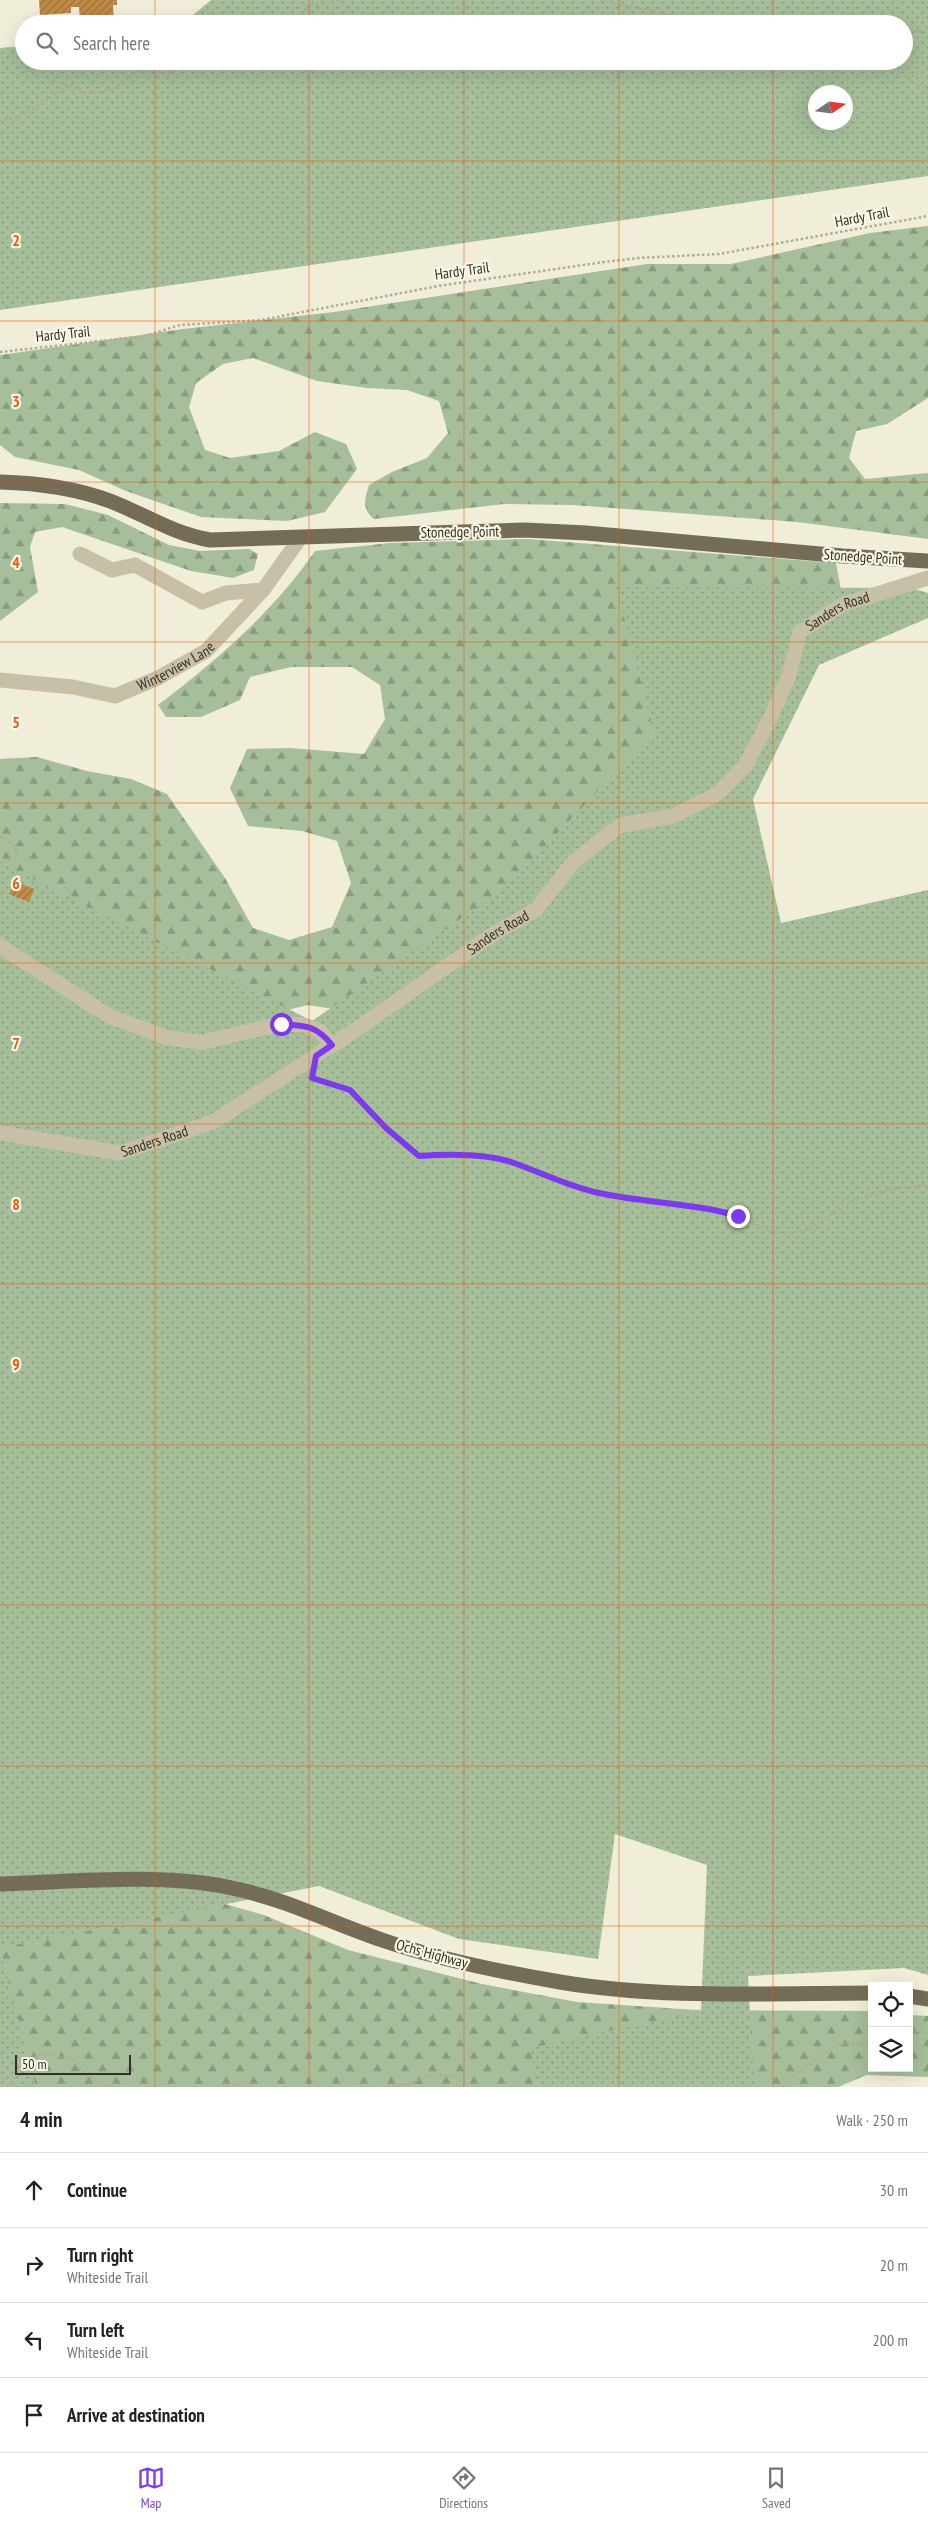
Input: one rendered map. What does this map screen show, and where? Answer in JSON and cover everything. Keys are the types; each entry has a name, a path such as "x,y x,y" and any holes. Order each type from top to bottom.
{"main road":[{"name":"Stonedge Point","path":"0,482 70,490 110,501 190,537 218,540 525,530 586,533 843,556 928,561"},
{"name":"Ochs Highway","path":"0,1884 169,1880 225,1886 275,1898 382,1940 462,1963 563,1983 645,1991 868,1993"},
{"path":"913,1997 928,1999"}],"street":[{"name":"Winterview Lane","path":"0,680 73,687 115,696 158,678 206,651 263,590 301,537"},
{"path":"80,554 112,570 136,565 202,602 226,593 263,590"},
{"name":"Sanders Road","path":"0,1132 120,1153 213,1122 316,1056 495,933 536,910 574,861 621,825 674,816 717,794 745,766 770,719 789,675 800,632 842,605 928,578"},
{"path":"0,946 109,1016 168,1038 203,1042 281,1024 304,1026 320,1031 332,1045"}],"path":[{"path":"302,15 306,8 311,4 322,4 338,0"},
{"path":"600,0 670,15"},
{"path":"913,31 928,32"},
{"path":"928,69 908,81 928,88"},
{"path":"0,121 20,116 57,94 67,85 76,86 87,94 117,86 140,71 167,74 173,70"},
{"name":"Hardy Trail","path":"0,352 145,336 180,325 261,320 438,286 604,262 719,254 928,216"},
{"path":"0,836 15,847 17,857 0,864"},
{"path":"316,1056 312,1078 350,1090 386,1128 419,1156 457,1154 512,1162 555,1180 597,1193 635,1200 715,1209 738,1216 772,1232 789,1234 807,1230 849,1202 891,1189 928,1185"},
{"path":"913,2031 928,2033"},
{"path":"782,2087 797,2072 840,2043 868,2044"},
{"path":"8,2087 26,2063 42,2053 72,2059 86,2074 107,2087"},
{"path":"382,2087 409,2084 432,2074 455,2077 466,2084 461,2087"},
{"path":"222,2087 241,2083 252,2087"}],"green space":[{"path":"211,0 928,0 928,176 0,310 0,48 15,47 15,70 913,70 913,15 193,15"},
{"path":"928,226 928,398 887,424 856,431 849,458 865,479 928,473 928,539 797,522 573,505 504,504 374,519 367,511 365,503 369,485 392,472 427,458 448,433 439,401 407,390 367,388 317,381 253,358 223,364 196,383 189,407 205,450 230,458 279,451 315,432 346,444 357,469 325,512 287,521 201,517 126,491 79,470 15,457 0,445 0,355 183,329 334,312 647,264 731,264 870,233"},
{"path":"0,503 65,504 108,515 169,545 200,551 249,549 258,554 254,570 233,578 191,571 62,527 35,532 30,547 38,592 0,621"},
{"path":"528,539 836,563 842,595 777,677 358,1013 308,1005 246,1020 0,910 0,759 37,757 87,771 131,779 167,794 225,878 253,928 289,940 332,927 351,883 337,841 302,831 248,826 230,788 247,749 290,748 364,754 385,719 380,685 352,667 291,667 250,677 240,700 201,717 166,717 158,705 222,653 262,615 299,573 315,551 390,543"},
{"path":"616,587 911,588 928,593 928,618 819,665 753,799 781,923 928,890 928,1975 904,1968 748,1976 754,2087 538,2087 530,2048 701,2011 707,1865 615,1834 598,1959 459,1939 319,1886 0,1948 0,862 312,1021 505,888 654,732"},
{"path":"0,1899 180,1899 225,1904 264,1915 348,1950 482,1984 577,2002 696,2010 868,2011 868,2072 913,2072 913,2015 928,2016 928,2077 867,2075 838,2087 0,2087"},
{"path":"0,1949 36,2087 0,2087"}],"building":[{"path":"39,0 117,0 117,5 113,5 114,15 80,15 79,7 71,7 71,13 40,15"},
{"path":"14,881 34,889 29,902 9,894"}],"route":[{"path":"281,1024 304,1026 320,1031 332,1045 316,1056 312,1078 350,1090 386,1128 419,1156 457,1154 512,1162 555,1180 597,1193 678,1206 715,1209 738,1216"}]}
